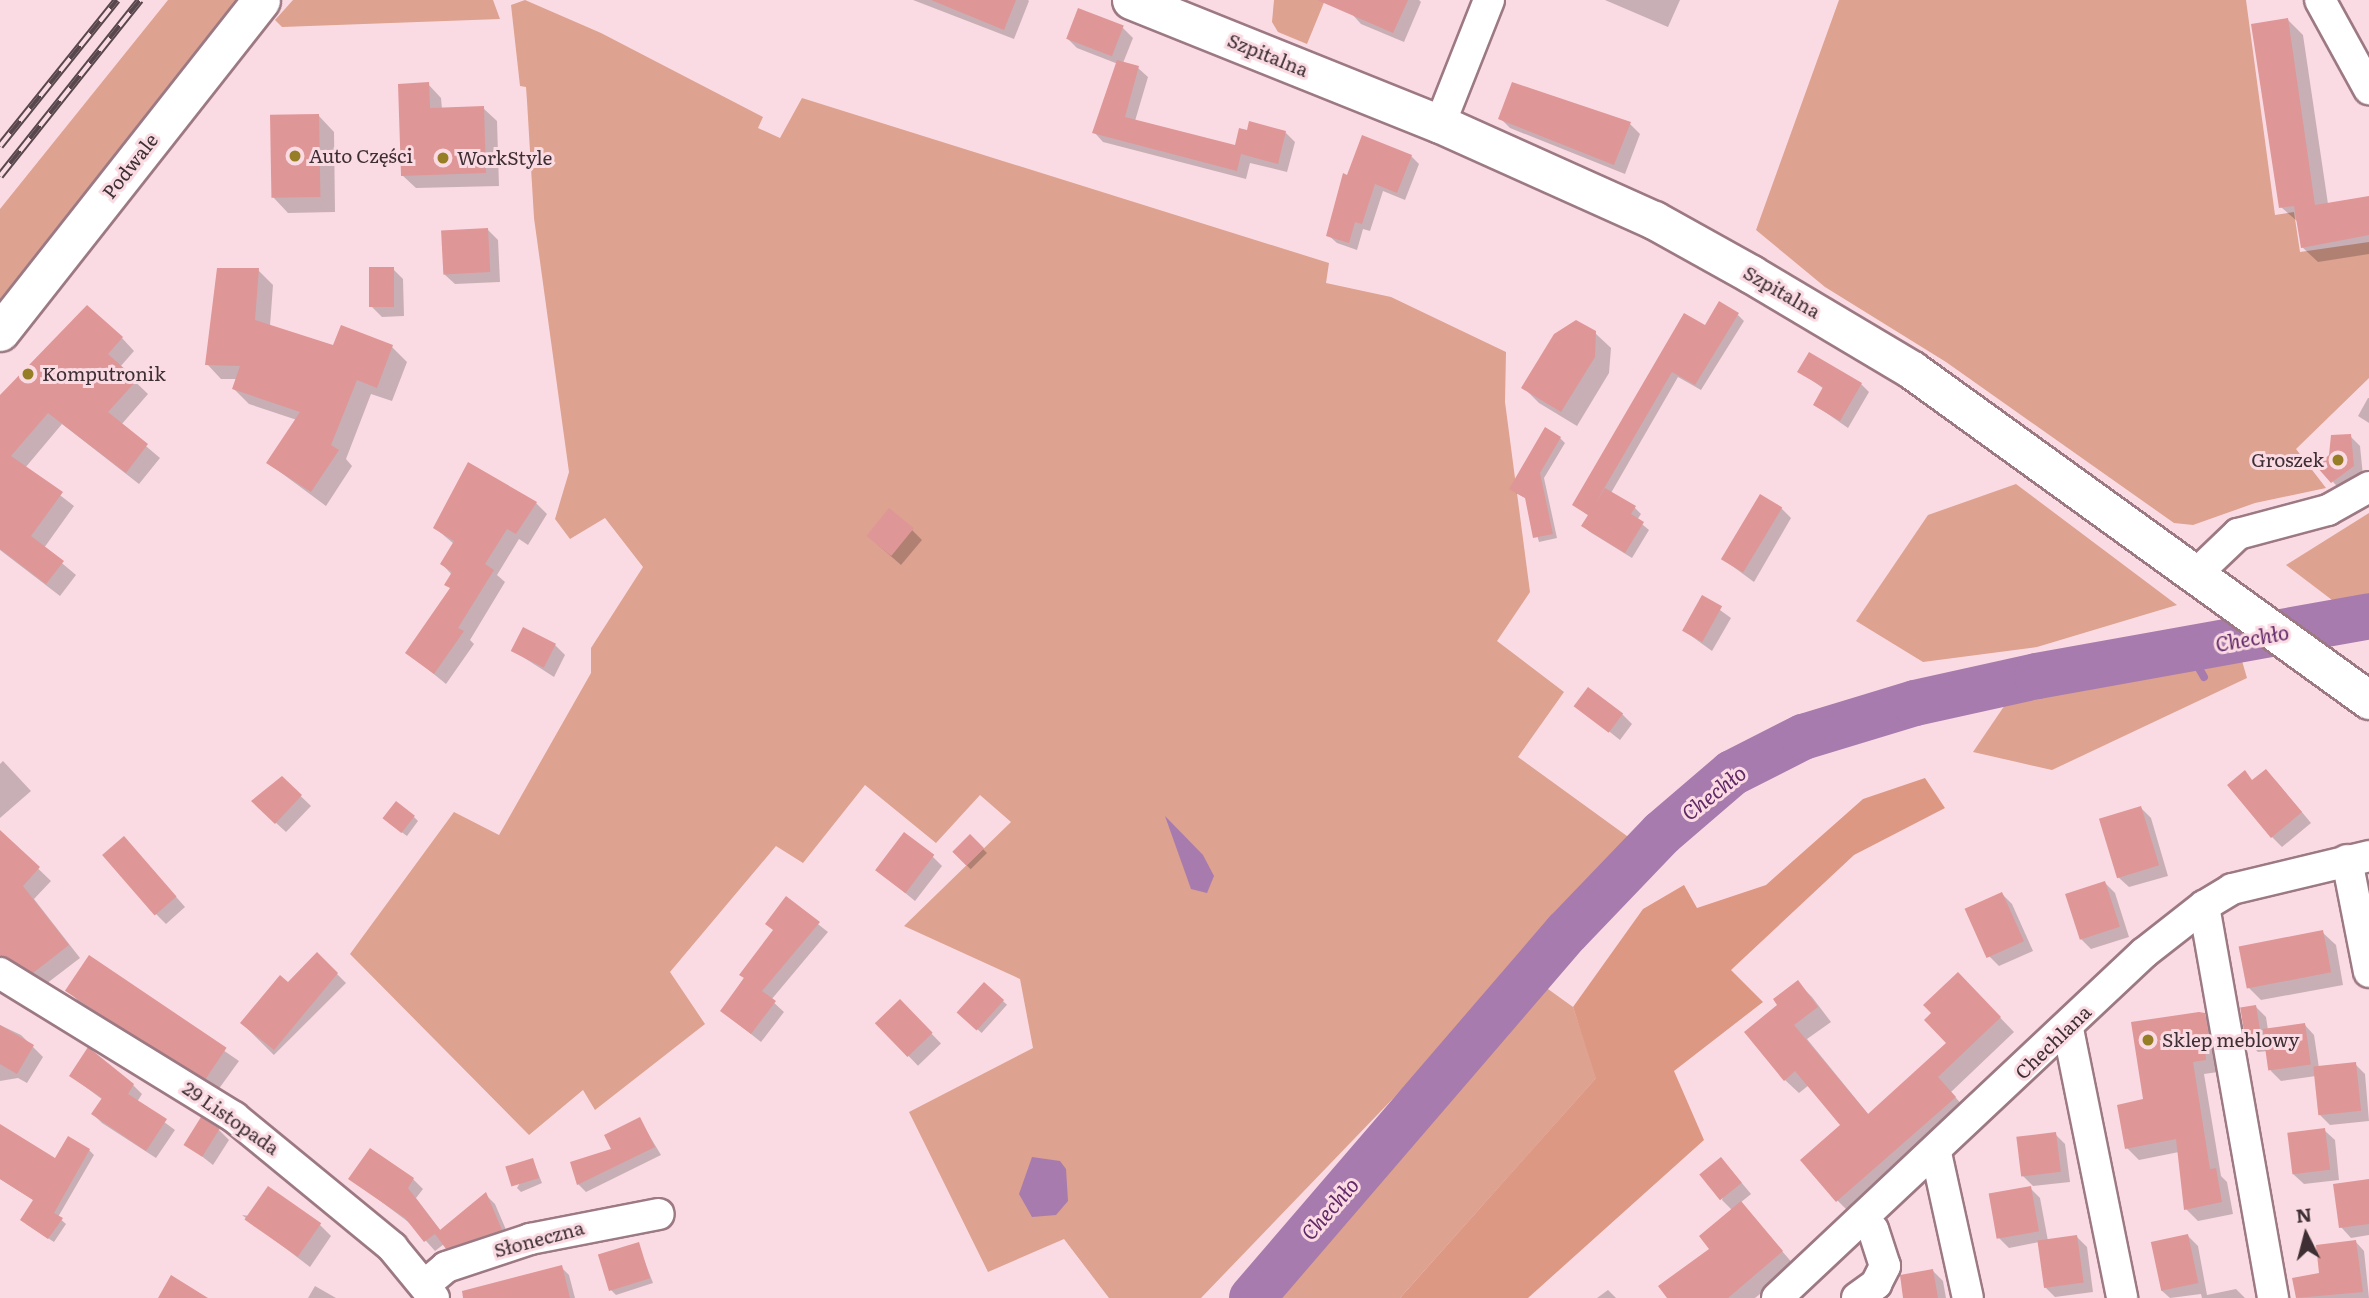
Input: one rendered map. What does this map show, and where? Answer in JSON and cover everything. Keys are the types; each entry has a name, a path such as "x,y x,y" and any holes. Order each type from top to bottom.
{"street":[{"name":"Podwale","path":"0,332 261,0"},
{"name":"Szpitalna","path":"1130,0 1440,124 1654,220 1912,370 2369,700"},
{"path":"1440,124 1489,0"},
{"path":"2320,0 2369,89"},
{"path":"2194,576 2238,534 2328,510 2369,486"},
{"path":"2358,858 2369,972"},
{"name":"Chechlana","path":"1777,1298 2068,1029 2144,953 2204,906 2232,889 2358,858"},
{"path":"2204,906 2273,1298"},
{"name":"29 Listopada","path":"0,973 234,1117 336,1196 430,1291"},
{"path":"2068,1029 2122,1298"},
{"path":"1936,1153 1968,1298"},
{"name":"Słoneczna","path":"430,1291 446,1267 530,1239 659,1214"},
{"path":"1857,1298 1876,1284 1885,1266 1873,1230 1863,1218"}],"shaded area":[{"path":"168,0 236,0 0,300 0,209"},
{"path":"293,0 493,0 500,19 282,27 275,20"},
{"path":"525,0 601,33 763,117 758,128 780,138 802,98 1329,263 1326,283 1391,297 1506,352 1505,402 1530,592 1497,641 1564,692 1518,757 1638,844 1201,1298 1109,1298 1064,1239 988,1272 909,1112 1033,1048 1020,979 904,926 1011,822 980,795 936,843 865,785 803,863 776,846 670,972 705,1024 595,1110 583,1090 529,1135 350,954 454,812 499,835 591,673 591,648 643,567 605,518 570,539 555,519 569,472 534,218 526,87 520,86 511,5"},
{"path":"1274,0 1325,0 1307,44 1278,32 1272,22"},
{"path":"1839,0 2246,0 2275,215 2294,212 2300,252 2369,242 2369,378 2296,449 2326,488 2255,503 2193,525 2174,523 1946,362 1825,287 1756,230"},
{"path":"2016,484 2177,605 2037,647 1923,662 1856,621 1928,515"},
{"path":"2369,513 2369,595 2332,600 2286,565"},
{"path":"2240,654 2247,678 2052,770 1973,752 2009,699"},
{"path":"1925,778 1945,808 1854,855 1731,970 1763,1002 1674,1071 1704,1140 1528,1298 1400,1298 1596,1078 1573,1007 1643,909 1684,885 1697,908 1766,885 1863,799"},
{"path":"1165,816 1203,855 1214,876 1207,893 1191,889"},
{"path":"1541,984 1573,1007 1597,1077 1400,1298 1272,1298"},
{"path":"1032,1157 1060,1161 1066,1169 1068,1201 1056,1215 1032,1217 1019,1194"}],"building":[{"path":"931,0 1016,0 1004,30"},
{"path":"1317,0 1408,0 1393,33"},
{"path":"1078,8 1124,26 1112,56 1066,39"},
{"path":"2288,18 2315,205 2369,196 2369,235 2301,248 2294,206 2279,208 2251,24"},
{"path":"1117,60 1139,66 1125,117 1235,145 1239,128 1247,130 1249,121 1286,131 1278,164 1241,154 1237,171 1092,133"},
{"path":"429,82 430,108 484,106 486,173 401,176 398,84"},
{"path":"1512,82 1631,122 1614,165 1498,119"},
{"name":"Auto Części","path":"319,114 320,197 271,198 270,115"},
{"path":"1362,135 1412,155 1397,193 1375,184 1362,224 1355,222 1349,243 1326,236 1343,173 1347,175"},
{"path":"488,228 490,272 443,274 441,230"},
{"path":"369,267 394,267 394,307 369,307"},
{"path":"217,268 259,268 255,320 333,345 341,325 393,345 377,388 357,380 331,445 339,450 311,492 266,463 300,412 232,389 240,366 205,365"},
{"path":"1719,301 1739,313 1695,385 1672,372 1595,504 1605,488 1636,506 1631,514 1644,522 1625,553 1581,526 1588,515 1572,505 1684,313 1705,325"},
{"path":"87,305 123,337 108,354 137,380 108,412 148,444 126,473 48,413 11,456 63,492 31,536 64,561 46,584 0,549 0,395"},
{"path":"1576,320 1596,331 1595,357 1561,412 1521,388 1554,334"},
{"path":"1809,352 1862,383 1840,421 1813,405 1823,387 1797,372"},
{"path":"1545,427 1561,437 1540,473 1553,534 1533,538 1525,498 1509,489"},
{"name":"Groszek","path":"2351,434 2354,466 2331,483 2316,466 2329,455 2331,435"},
{"path":"468,462 537,502 516,534 507,529 485,564 494,570 458,628 464,631 434,674 405,653 450,588 444,585 452,572 440,564 454,541 433,528"},
{"path":"1760,494 1782,507 1743,573 1721,559"},
{"path":"889,508 914,528 891,556 866,536"},
{"path":"1702,595 1722,606 1702,642 1682,631"},
{"path":"523,627 556,644 544,668 511,651"},
{"path":"1588,687 1623,713 1609,733 1574,706"},
{"path":"2266,769 2302,812 2271,838 2227,785 2245,770 2252,780"},
{"path":"282,776 302,795 275,824 251,801"},
{"path":"396,801 415,816 401,833 382,818"},
{"path":"2141,806 2159,865 2117,878 2099,819"},
{"path":"0,830 40,867 23,886 69,945 33,973 0,956"},
{"path":"904,832 934,855 905,893 875,870"},
{"path":"970,834 984,848 966,866 952,852"},
{"path":"124,836 176,896 155,915 102,855"},
{"path":"2105,881 2120,927 2080,940 2065,894"},
{"path":"2002,892 2024,941 1987,958 1965,909"},
{"path":"786,896 820,922 762,991 776,1001 751,1034 720,1011 744,978 739,975 773,930 765,924"},
{"path":"2323,930 2331,972 2247,989 2239,946"},
{"path":"317,952 338,973 274,1050 240,1023 280,975 288,982"},
{"path":"89,955 227,1048 203,1083 65,991"},
{"path":"1958,972 2001,1017 1938,1077 1956,1097 1836,1202 1800,1160 1840,1125 1795,1071 1784,1081 1744,1032 1777,1005 1773,999 1798,980 1818,1007 1794,1025 1868,1114 1946,1043 1924,1020 1931,1013 1923,1005"},
{"path":"984,982 1004,1000 977,1031 957,1012"},
{"path":"900,999 933,1033 907,1057 875,1023"},
{"path":"2256,1005 2262,1041 2246,1043 2240,1008"},
{"path":"2205,1013 2211,1048 2205,1049 2206,1060 2193,1062 2210,1169 2216,1168 2222,1202 2184,1210 2176,1139 2125,1149 2117,1105 2143,1099 2131,1022"},
{"path":"2305,1023 2311,1065 2268,1071 2262,1029"},
{"path":"0,1025 34,1045 17,1074 0,1064"},
{"path":"88,1047 134,1084 128,1094 167,1119 146,1151 91,1114 102,1098 69,1076"},
{"path":"2356,1062 2361,1111 2318,1115 2313,1066"},
{"path":"201,1117 220,1129 202,1157 184,1145"},
{"path":"640,1117 655,1147 577,1185 570,1162 611,1149 604,1135"},
{"path":"0,1124 55,1158 68,1136 90,1149 54,1213 63,1218 48,1239 20,1220 33,1200 0,1179"},
{"path":"2325,1128 2330,1170 2292,1174 2287,1133"},
{"path":"2056,1132 2061,1172 2021,1177 2016,1137"},
{"path":"370,1148 414,1178 408,1188 440,1230 486,1192 502,1230 446,1249 435,1234 424,1242 405,1218 348,1179"},
{"path":"1721,1157 1742,1183 1720,1200 1699,1175"},
{"path":"533,1158 539,1178 511,1187 505,1166"},
{"path":"2369,1179 2369,1224 2339,1228 2333,1184"},
{"path":"268,1186 321,1223 298,1257 244,1220"},
{"path":"2031,1186 2039,1231 1997,1239 1989,1193"},
{"path":"1741,1201 1783,1251 1728,1298 1667,1298 1658,1286 1709,1249 1699,1236"},
{"path":"2188,1234 2198,1283 2161,1291 2151,1242"},
{"path":"2077,1235 2084,1283 2044,1288 2037,1241"},
{"path":"2356,1240 2363,1292 2296,1298 2292,1278 2319,1273 2316,1245"},
{"path":"639,1242 650,1278 609,1291 598,1255"},
{"path":"562,1265 570,1298 463,1298 462,1291"},
{"path":"1933,1269 1938,1298 1903,1298 1900,1275"},
{"path":"171,1275 208,1298 158,1298"}],"waterway":[{"path":"2343,602 2347,621"},
{"name":"Chechło","path":"1252,1298 1567,932 1662,833 1732,773 1803,737 1915,703 2037,676 2369,616"},
{"path":"2189,651 2204,677"}],"railway":[{"path":"0,146 117,0"},
{"path":"0,176 140,0"}],"place":[{"name":"Auto Części","path":"295,156"},
{"name":"WorkStyle","path":"443,158"},
{"name":"Komputronik","path":"28,374"},
{"name":"Groszek","path":"2338,460"},
{"name":"Sklep meblowy","path":"2148,1040"}]}
